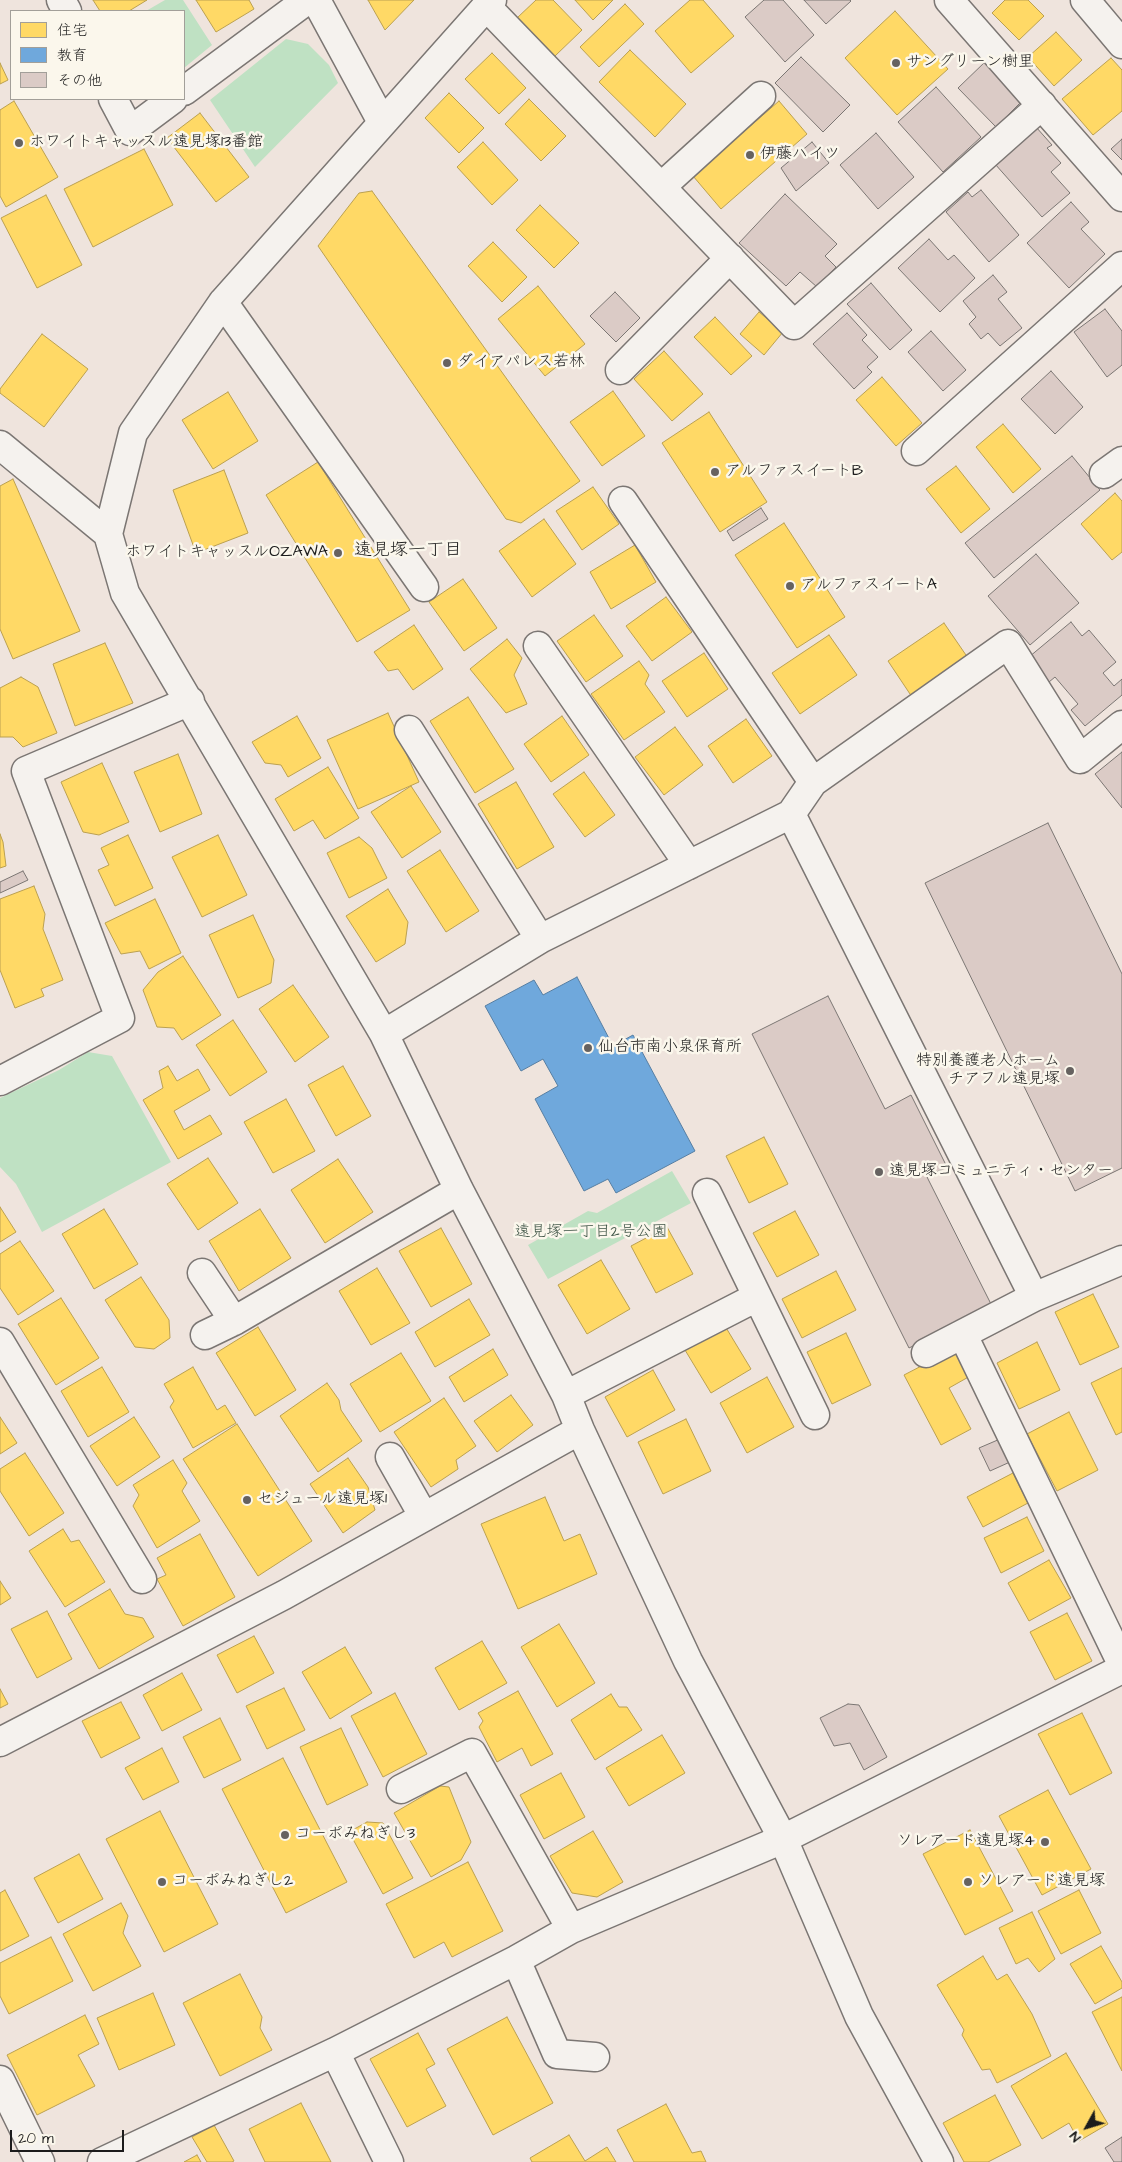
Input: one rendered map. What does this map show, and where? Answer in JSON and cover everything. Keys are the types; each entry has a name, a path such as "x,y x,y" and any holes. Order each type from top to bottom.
{"street":[{"path":"185,90 307,0"},
{"path":"316,0 382,122"},
{"path":"949,0 1122,196"},
{"path":"1084,0 1122,44"},
{"path":"939,2162 859,2016 783,1839 688,1661 580,1430 566,1395 459,1190 384,1034 125,593 108,534 133,434 223,302 489,3 661,187 794,325 1042,105"},
{"path":"661,187 761,96"},
{"path":"114,100 130,131 172,100"},
{"path":"620,370 730,258"},
{"path":"916,450 1122,266"},
{"path":"223,302 424,587"},
{"path":"0,445 108,534"},
{"path":"623,502 813,782"},
{"path":"384,1034 540,939 792,814 813,782 1008,644 1080,759 1122,725"},
{"path":"538,646 689,865"},
{"path":"0,1081 120,1018 26,771 190,701"},
{"path":"409,730 540,939"},
{"path":"792,814 1034,1297"},
{"path":"204,1336 234,1321 459,1190"},
{"path":"707,1193 815,1415"},
{"path":"926,1352 964,1335 1034,1297 1122,1260"},
{"path":"202,1273 234,1321"},
{"path":"566,1395 757,1297"},
{"path":"964,1335 1122,1664"},
{"path":"0,1342 142,1579"},
{"path":"0,1742 284,1596 580,1430"},
{"path":"390,1457 424,1517"},
{"path":"102,2162 335,2052 516,1960 571,1929 783,1839 1122,1669"},
{"path":"401,1788 472,1753 571,1929"},
{"path":"516,1960 557,2054 595,2057"},
{"path":"335,2052 389,2162"},
{"path":"0,2080 40,2162"}],"green space":[{"path":"165,0 183,0 212,45 185,67 185,10 148,10"},
{"path":"286,39 308,44 329,65 338,83 255,167 210,100"},
{"path":"88,1052 112,1056 171,1162 42,1232 16,1184 0,1167 0,1098 59,1070"},
{"name":"遠見塚一丁目2号公園","path":"672,1171 691,1203 548,1279 528,1245 588,1211 597,1213"}],"building: 住宅":[{"path":"93,0 147,0 131,10 99,10"},
{"path":"196,0 249,0 254,9 216,32"},
{"path":"368,0 414,0 385,30"},
{"path":"536,0 553,0 582,30 555,56 517,18"},
{"path":"575,0 613,0 593,20"},
{"path":"690,0 703,0 734,36 691,73 655,31"},
{"path":"1005,0 1028,0 1044,16 1019,40 992,13"},
{"path":"625,4 644,24 599,67 580,47"},
{"name":"サングリーン樹里","path":"895,11 948,69 897,115 845,58"},
{"path":"1056,32 1082,60 1054,86 1028,57"},
{"path":"630,50 686,104 655,137 599,82"},
{"path":"492,53 526,88 499,114 465,79"},
{"path":"1111,58 1122,70 1122,111 1093,135 1062,99"},
{"path":"0,63 8,80 0,84"},
{"path":"449,93 484,128 459,153 425,118"},
{"path":"529,99 566,136 541,161 505,124"},
{"name":"ホワイトキャッスル遠見塚13番館","path":"14,101 58,177 6,207 0,196 0,110"},
{"name":"伊藤ハイツ","path":"779,101 807,134 721,209 693,176"},
{"path":"200,113 249,177 216,202 167,138"},
{"path":"483,142 518,180 492,205 457,167"},
{"path":"144,149 173,205 93,247 64,189"},
{"name":"ダイアパレス若林","path":"372,191 580,481 521,523 506,519 318,246 359,193"},
{"path":"46,195 82,265 37,288 1,218"},
{"path":"540,205 579,243 554,268 516,230"},
{"path":"493,242 527,277 502,302 468,266"},
{"path":"538,286 585,344 545,376 498,319"},
{"path":"759,312 783,332 764,355 740,334"},
{"path":"715,317 752,356 731,375 694,337"},
{"path":"42,334 88,369 44,427 0,393 0,389"},
{"path":"664,351 703,394 672,421 634,379"},
{"path":"882,377 922,423 896,446 856,400"},
{"path":"613,391 645,436 602,466 570,422"},
{"path":"228,392 258,441 213,469 182,420"},
{"name":"アルファスイートB","path":"709,412 767,502 720,532 662,443"},
{"path":"1003,424 1041,469 1013,493 976,447"},
{"name":"ホワイトキャッスルOZAWA","path":"318,462 410,610 357,642 266,495"},
{"path":"956,466 990,509 961,533 926,489"},
{"path":"224,470 248,533 196,553 173,490"},
{"path":"13,479 80,631 13,659 0,629 0,486"},
{"path":"593,487 619,524 582,550 556,511"},
{"path":"1115,493 1122,501 1122,552 1112,560 1081,524"},
{"path":"544,519 576,564 532,597 499,551"},
{"name":"アルファスイートA","path":"784,523 845,617 797,648 735,555"},
{"path":"635,545 656,582 611,609 590,572"},
{"path":"463,579 497,628 464,651 429,602"},
{"path":"666,597 692,632 652,661 626,626"},
{"path":"594,615 623,656 586,682 557,641"},
{"path":"944,623 968,658 912,697 888,661"},
{"path":"414,625 443,669 413,690 398,669 388,671 374,652"},
{"path":"829,635 857,675 800,714 772,673"},
{"path":"507,639 522,658 514,675 527,704 506,713 470,669"},
{"path":"105,643 133,703 75,726 53,664"},
{"path":"704,653 728,689 687,717 662,681"},
{"path":"639,661 649,675 645,684 665,712 624,740 591,694"},
{"path":"21,677 38,687 57,733 23,747 13,737 0,737 0,688"},
{"path":"468,697 514,769 475,793 430,721"},
{"path":"388,713 419,782 358,809 327,740"},
{"path":"297,716 321,758 288,777 281,765 265,763 252,742"},
{"path":"562,716 589,755 551,782 524,744"},
{"path":"746,719 772,756 733,783 708,746"},
{"path":"675,727 703,765 664,795 635,757"},
{"path":"178,754 202,814 160,832 134,772"},
{"path":"102,763 129,822 99,835 83,832 61,782"},
{"path":"328,767 359,818 325,839 313,820 294,831 275,799"},
{"path":"584,772 615,815 585,837 553,794"},
{"path":"516,782 554,847 517,869 478,804"},
{"path":"411,786 441,832 402,858 371,812"},
{"path":"0,834 6,866 0,868"},
{"path":"128,835 153,888 115,906 98,870 109,865 101,848"},
{"path":"218,835 247,895 202,917 172,857"},
{"path":"359,837 372,848 387,878 349,898 327,853"},
{"path":"440,850 479,911 446,932 407,871"},
{"path":"34,886 45,914 43,929 63,980 41,989 44,996 15,1008 0,970 0,899"},
{"path":"388,889 408,922 405,944 376,962 346,916"},
{"path":"155,899 181,953 149,969 140,951 121,954 105,923"},
{"path":"253,915 274,960 271,983 238,998 209,935"},
{"path":"183,956 221,1015 182,1040 174,1028 157,1027 143,990 158,972"},
{"path":"293,985 329,1037 295,1062 259,1009"},
{"path":"233,1020 267,1072 230,1096 196,1045"},
{"path":"168,1066 177,1081 198,1069 210,1090 174,1111 184,1130 210,1115 222,1134 178,1159 143,1100 163,1088 159,1071"},
{"path":"343,1066 371,1116 336,1136 308,1085"},
{"path":"286,1099 315,1151 273,1173 244,1122"},
{"path":"764,1137 788,1184 749,1203 726,1156"},
{"path":"208,1158 238,1203 198,1230 167,1184"},
{"path":"338,1159 373,1212 325,1243 291,1190"},
{"path":"0,1207 16,1232 0,1242"},
{"path":"104,1209 138,1264 94,1289 62,1234"},
{"path":"260,1209 291,1258 239,1291 209,1241"},
{"path":"795,1211 819,1255 777,1277 753,1233"},
{"path":"667,1227 693,1274 656,1293 631,1246"},
{"path":"441,1228 472,1284 431,1307 399,1251"},
{"path":"20,1241 54,1291 18,1315 0,1288 0,1254"},
{"path":"601,1260 630,1309 587,1334 558,1285"},
{"path":"377,1268 410,1323 371,1345 339,1291"},
{"path":"836,1271 856,1310 802,1338 782,1299"},
{"path":"141,1277 169,1320 170,1338 154,1349 135,1347 105,1300"},
{"path":"1093,1294 1119,1347 1080,1365 1055,1312"},
{"path":"61,1298 99,1358 56,1385 18,1324"},
{"path":"469,1299 490,1335 435,1367 415,1332"},
{"path":"725,1326 751,1369 711,1393 685,1350"},
{"path":"258,1327 296,1390 255,1416 216,1353"},
{"path":"846,1333 871,1385 832,1404 807,1352"},
{"path":"1037,1342 1060,1390 1019,1409 997,1363"},
{"path":"958,1347 972,1375 949,1388 971,1429 941,1445 904,1375"},
{"path":"493,1349 508,1375 464,1402 449,1377"},
{"path":"401,1353 431,1401 380,1432 350,1384"},
{"path":"102,1367 129,1412 88,1437 61,1391"},
{"path":"193,1367 217,1410 225,1405 236,1423 193,1448 170,1407 174,1401 164,1384"},
{"path":"1122,1368 1122,1432 1116,1435 1091,1383"},
{"path":"653,1370 675,1410 627,1437 605,1397"},
{"path":"767,1377 794,1427 747,1453 720,1403"},
{"path":"327,1383 339,1400 341,1410 362,1441 318,1472 280,1416"},
{"path":"511,1395 533,1425 497,1452 474,1421"},
{"path":"444,1398 476,1446 456,1460 458,1469 431,1487 394,1432"},
{"path":"1069,1412 1098,1470 1057,1491 1027,1434"},
{"path":"0,1417 17,1443 0,1454"},
{"path":"134,1417 160,1457 117,1486 90,1446"},
{"path":"686,1419 711,1471 663,1494 638,1442"},
{"name":"セジュール遠見塚1","path":"237,1424 312,1541 258,1576 183,1459"},
{"path":"25,1453 64,1513 29,1536 0,1491 0,1469"},
{"path":"348,1458 368,1487 375,1510 343,1533 310,1484"},
{"path":"173,1460 187,1483 182,1491 200,1521 157,1548 133,1506 139,1495 133,1485"},
{"path":"1013,1473 1028,1503 983,1527 967,1497"},
{"path":"545,1497 564,1541 580,1534 597,1574 518,1609 481,1524"},
{"path":"1027,1517 1044,1551 1001,1573 984,1538"},
{"path":"63,1529 71,1542 79,1540 105,1582 65,1607 29,1551"},
{"path":"200,1534 235,1597 183,1626 157,1579 166,1575 157,1558"},
{"path":"1049,1560 1071,1598 1029,1621 1008,1583"},
{"path":"0,1581 11,1598 0,1605"},
{"path":"110,1589 125,1614 143,1618 154,1637 99,1669 68,1614"},
{"path":"47,1611 72,1659 37,1678 11,1629"},
{"path":"1067,1613 1092,1661 1055,1680 1030,1632"},
{"path":"559,1624 595,1683 557,1707 521,1647"},
{"path":"254,1636 274,1673 237,1693 217,1655"},
{"path":"482,1641 507,1683 459,1710 435,1668"},
{"path":"345,1647 372,1693 330,1719 302,1672"},
{"path":"182,1673 202,1710 162,1731 143,1695"},
{"path":"284,1688 305,1730 267,1749 246,1706"},
{"path":"0,1689 8,1704 0,1708"},
{"path":"518,1691 553,1754 531,1766 522,1748 497,1762 479,1727 483,1721 478,1713"},
{"path":"395,1693 427,1754 383,1777 351,1716"},
{"path":"611,1694 619,1707 627,1707 642,1730 595,1760 571,1720"},
{"path":"121,1702 140,1738 101,1758 82,1721"},
{"path":"1082,1713 1112,1773 1070,1795 1038,1734"},
{"path":"220,1718 241,1760 204,1778 183,1737"},
{"path":"341,1728 368,1785 327,1805 300,1747"},
{"path":"662,1735 685,1773 629,1806 606,1768"},
{"path":"162,1748 179,1782 143,1800 125,1768"},
{"name":"コーポみねぎし3","path":"283,1758 347,1882 286,1913 222,1789"},
{"path":"561,1773 585,1817 544,1839 520,1795"},
{"path":"440,1786 449,1787 471,1842 461,1860 431,1877 394,1813"},
{"name":"ソレアード遠見塚4","path":"1048,1790 1091,1869 1042,1895 999,1816"},
{"name":"コーポみねぎし2","path":"160,1811 218,1924 164,1952 106,1839"},
{"path":"367,1822 383,1823 413,1878 383,1894 349,1832"},
{"name":"ソレアード遠見塚","path":"970,1830 1013,1911 965,1935 923,1854"},
{"path":"593,1831 623,1882 597,1897 572,1893 550,1856"},
{"path":"79,1854 103,1899 58,1923 34,1878"},
{"path":"468,1862 503,1931 452,1957 444,1942 414,1958 386,1904"},
{"path":"5,1890 29,1936 0,1951 0,1893"},
{"path":"1079,1890 1101,1933 1061,1954 1038,1911"},
{"path":"121,1903 128,1916 123,1933 141,1966 93,1991 63,1934"},
{"path":"1032,1912 1055,1959 1039,1972 1028,1958 1016,1964 999,1928"},
{"path":"51,1937 73,1981 9,2014 0,1996 0,1963"},
{"path":"1101,1946 1122,1982 1122,1988 1095,2004 1070,1964"},
{"path":"983,1956 997,1980 1007,1974 1032,2014 1051,2056 997,2083 990,2069 982,2070 962,2035 964,2030 937,1985"},
{"path":"240,1974 262,2017 260,2028 272,2050 220,2076 183,2003"},
{"path":"153,1993 175,2045 119,2070 97,2018"},
{"path":"1122,1997 1122,2071 1092,2012"},
{"path":"85,2015 99,2044 78,2055 95,2086 37,2115 7,2055"},
{"path":"507,2017 553,2103 493,2135 447,2049"},
{"path":"418,2033 435,2064 426,2069 446,2106 407,2127 370,2059"},
{"path":"1066,2053 1108,2124 1079,2141 1069,2123 1042,2139 1011,2086"},
{"path":"995,2095 1021,2145 988,2162 964,2162 943,2123"},
{"path":"301,2103 331,2162 265,2162 249,2129"},
{"path":"666,2104 692,2153 701,2151 706,2162 634,2162 617,2130"},
{"path":"214,2125 234,2161 207,2162 192,2137"},
{"path":"569,2135 585,2161 607,2147 616,2162 532,2162 530,2158"},
{"path":"197,2155 201,2162 184,2162"}],"building: 教育":[{"path":"577,977 613,1046 633,1035 695,1151 616,1193 608,1179 584,1191 535,1099 558,1086 543,1059 521,1071 485,1006 534,980 543,995"}],"building: その他":[{"path":"764,0 783,0 814,35 785,62 745,17"},
{"path":"804,0 850,0 851,1 826,24"},
{"path":"801,57 850,105 823,132 775,83"},
{"path":"986,61 1023,100 996,127 958,88"},
{"path":"936,87 981,137 943,172 898,122"},
{"path":"1036,127 1052,145 1047,148 1061,163 1051,172 1070,193 1042,217 995,164"},
{"path":"876,133 914,177 878,209 840,165"},
{"path":"1122,139 1122,160 1111,149"},
{"path":"812,142 829,163 796,191 781,168"},
{"path":"981,190 1019,235 989,262 946,212 968,192 972,197"},
{"path":"785,194 837,244 825,256 836,267 817,287 800,272 786,286 739,243"},
{"path":"1071,202 1089,222 1081,229 1105,254 1069,288 1027,243"},
{"path":"929,239 948,260 954,255 975,278 940,312 898,268"},
{"path":"993,275 1007,292 998,299 1022,328 1000,346 988,333 981,339 969,324 976,317 963,301"},
{"path":"871,283 912,330 890,350 847,304"},
{"path":"615,292 640,318 616,342 590,316"},
{"path":"1105,309 1122,331 1122,365 1107,377 1074,332"},
{"path":"847,313 867,335 862,340 878,357 867,367 872,372 854,389 813,344"},
{"path":"931,331 966,370 943,391 908,352"},
{"path":"1051,371 1083,407 1055,434 1021,399"},
{"path":"1072,456 1100,490 994,578 965,543"},
{"path":"761,508 768,519 733,541 727,531"},
{"path":"1036,554 1079,603 1030,645 988,596"},
{"path":"1071,622 1082,636 1089,630 1116,662 1103,673 1114,686 1122,679 1122,695 1085,726 1071,710 1078,704 1055,677 1049,682 1029,657"},
{"path":"1122,752 1122,808 1095,774"},
{"name":"特別養護老人ホーム チアフル遠見塚","path":"1048,823 1122,974 1122,1168 1075,1191 925,883"},
{"path":"23,871 28,880 0,893 0,882"},
{"name":"遠見塚コミュニティ・センター","path":"828,996 885,1109 911,1095 947,1167 927,1177 992,1306 909,1348 752,1034"},
{"path":"1000,1439 1010,1462 990,1471 979,1448"},
{"path":"848,1704 859,1705 887,1757 864,1770 850,1743 834,1746 820,1718"},
{"path":"1122,2137 1122,2162 1114,2162 1105,2148"}],"place":[{"name":"サングリーン樹里","path":"896,63"},
{"name":"ホワイトキャッスル遠見塚13番館","path":"19,143"},
{"name":"伊藤ハイツ","path":"750,155"},
{"name":"ダイアパレス若林","path":"447,363"},
{"name":"アルファスイートB","path":"715,472"},
{"name":"ホワイトキャッスルOZAWA","path":"338,553"},
{"name":"アルファスイートA","path":"790,586"},
{"name":"仙台市南小泉保育所","path":"588,1048"},
{"name":"特別養護老人ホーム チアフル遠見塚","path":"1070,1071"},
{"name":"遠見塚コミュニティ・センター","path":"879,1172"},
{"name":"セジュール遠見塚1","path":"247,1500"},
{"name":"コーポみねぎし3","path":"285,1835"},
{"name":"ソレアード遠見塚4","path":"1045,1842"},
{"name":"コーポみねぎし2","path":"162,1882"},
{"name":"ソレアード遠見塚","path":"968,1882"}],"district":[{"name":"遠見塚一丁目","path":"408,551"}]}
